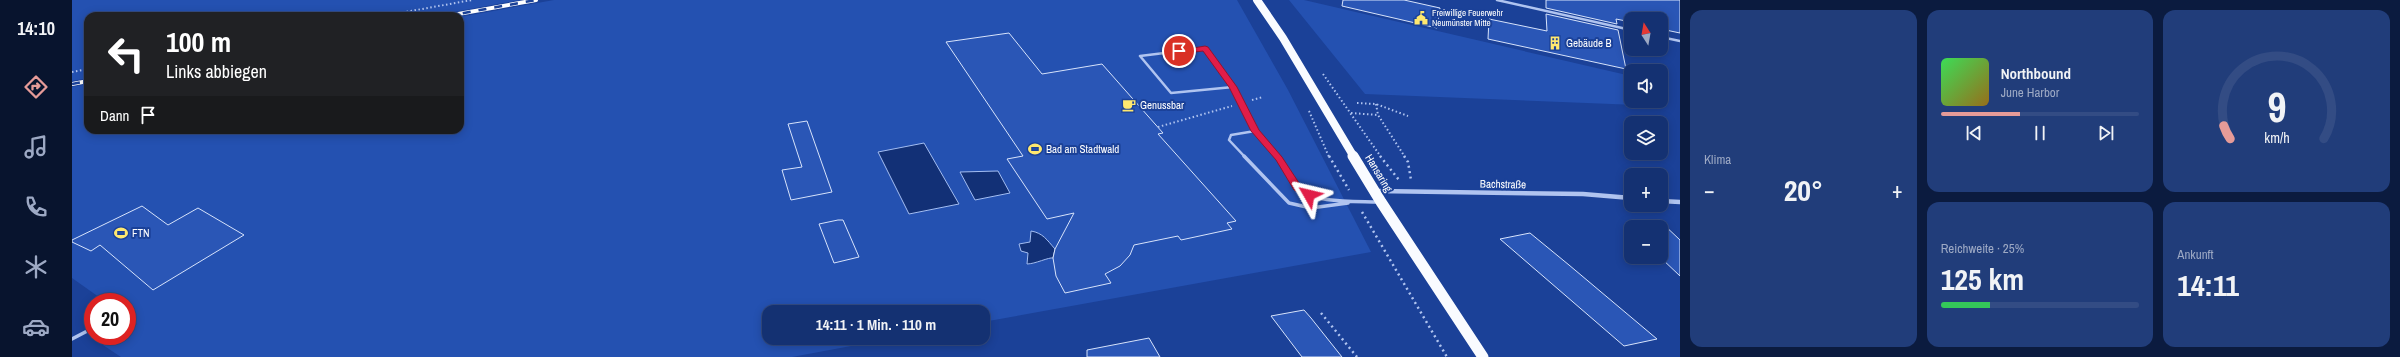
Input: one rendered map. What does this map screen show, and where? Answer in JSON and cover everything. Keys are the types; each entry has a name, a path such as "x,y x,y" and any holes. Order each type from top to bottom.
{"main road":[{"name":"Hansaring","path":"1256,0 1283,38 1374,191 1483,357"}],"street":[{"name":"Bachstraße","path":"1374,191 1582,194 1624,197"},
{"path":"1668,201 1680,202"}],"lane":[{"path":"1497,0 1624,28"},
{"path":"1668,38 1680,41"},
{"path":"1233,87 1171,93 1140,56 1205,48 1233,87 1240,104 1255,131 1279,159 1293,183 1303,192 1325,199 1356,202 1381,202"},
{"path":"1255,131 1231,135 1229,140 1289,203 1294,206 1310,208 1356,202"},
{"path":"72,339 84,333"}],"path":[{"path":"405,12 472,0"},
{"path":"1319,69 1392,173 1413,192"},
{"path":"72,72 84,70"},
{"path":"1158,127 1263,97"},
{"path":"1357,102 1376,104 1408,116"},
{"path":"1376,104 1378,115 1408,162 1413,192"},
{"path":"1306,105 1329,156 1447,357"},
{"path":"1350,113 1378,115"},
{"path":"1322,313 1357,357"}],"shaded area":[{"path":"72,0 520,0 453,12 84,12 84,79 72,81"},
{"path":"554,0 1237,0 1288,90 1371,252 990,321 990,305 762,305 762,345 856,345 792,357 121,357 103,345 136,345 136,293 93,293 72,278 72,87 84,85 84,134 464,134 464,16"},
{"path":"1289,0 1304,0 1624,74 1624,104 1365,94"},
{"path":"924,143 959,204 909,214 878,152"},
{"path":"998,171 1010,193 975,200 960,172"},
{"path":"1031,231 1042,235 1055,249 1053,258 1027,264 1028,253 1021,251 1019,244 1030,242"}],"building":[{"name":"Freiwillige Feuerwehr Neumünster Mitte","path":"1343,0 1404,0 1440,8 1437,28 1342,6"},
{"path":"1546,0 1680,0 1680,33 1668,30 1668,12 1624,12 1624,21 1616,19 1617,24 1546,8"},
{"name":"Gebäude B","path":"1546,14 1618,30 1625,64 1624,69 1488,39 1489,19 1547,31"},
{"path":"1009,33 1042,74 1102,64 1163,133 1158,134 1236,221 1227,223 1232,229 1181,240 1178,236 1134,245 1130,255 1120,266 1105,274 1111,283 1065,293 1056,276 1053,258 1055,249 1074,213 1047,219 1007,159 1023,156 946,42"},
{"path":"807,121 832,192 791,200 782,170 802,167 788,124"},
{"path":"142,206 168,225 198,208 244,235 153,290 100,245 91,251 72,242 72,240"},
{"path":"843,220 859,257 834,263 819,224"},
{"path":"1668,229 1680,240 1680,276 1667,264"},
{"path":"1530,233 1657,339 1624,346 1500,239"},
{"path":"1304,310 1342,357 1302,357 1271,316"},
{"path":"1149,338 1160,357 1087,357 1087,350"}],"railway":[{"path":"464,13 536,0"},
{"path":"72,84 84,82"}],"place":[{"name":"Freiwillige Feuerwehr Neumünster Mitte","path":"1421,18"},
{"name":"Gebäude B","path":"1555,43"},
{"name":"Genussbar","path":"1129,105"},
{"name":"Bad am Stadtwald","path":"1035,149"},
{"name":"FTN","path":"121,233"}],"route":[{"path":"1179,51 1205,48 1219,65 1233,87 1240,104 1255,131 1279,159 1297,188 1309,195"}]}
